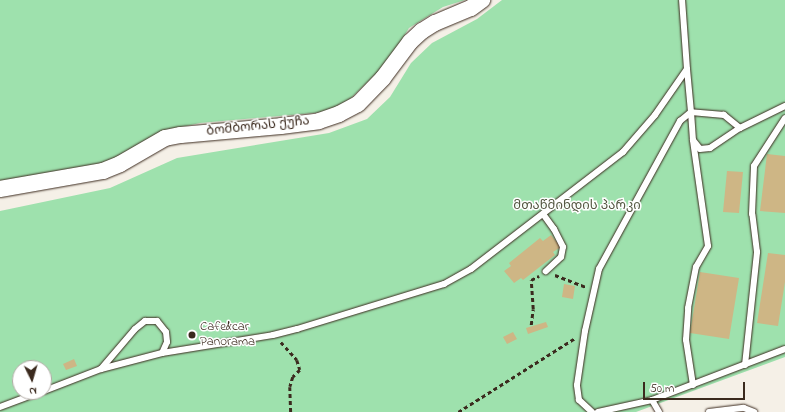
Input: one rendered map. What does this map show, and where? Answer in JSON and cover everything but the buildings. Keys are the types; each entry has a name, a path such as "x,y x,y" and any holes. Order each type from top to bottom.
{"street":[{"name":"ბომბორას ქუჩა","path":"0,189 104,171 120,164 164,138 180,135 319,121 339,114 363,99 383,78 410,42 422,31 435,23 471,8 482,0"}],"lane":[{"path":"682,0 692,140 708,246 696,267 688,308 686,340 692,385"},
{"path":"52,387 101,369 162,353 273,335 444,284 471,269 623,152 656,115 687,69"},
{"path":"692,140 700,149 710,148 740,128 785,106"},
{"path":"592,412 579,400 577,385 585,331 598,269 680,121 691,112 724,115 740,128"},
{"path":"745,365 757,252 752,214 754,166 785,118"},
{"path":"543,214 554,229 563,247 561,257 546,271"},
{"path":"101,369 135,329 144,321 157,321 166,332 167,342 162,353"},
{"path":"598,412 652,400 785,349"},
{"path":"0,407 19,400"},
{"path":"652,400 659,412"},
{"path":"709,412 744,408 754,412"}],"path":[{"path":"531,325 533,309 531,280 546,271 571,283 594,290"},
{"path":"458,412 585,331"},
{"path":"273,335 284,344 297,360 300,370 293,377 290,387 291,412"}],"green space":[{"path":"0,0 465,0 443,7 409,28 387,63 349,100 325,112 200,123 168,130 105,165 0,183"},
{"name":"მთაწმინდის პარკი","path":"502,0 785,0 785,357 636,412 0,412 0,211 110,188 177,158 329,133 367,119 390,97 411,63 432,43 477,19"}],"place":[{"name":"Cafe&car Panorama","path":"192,335"}]}
